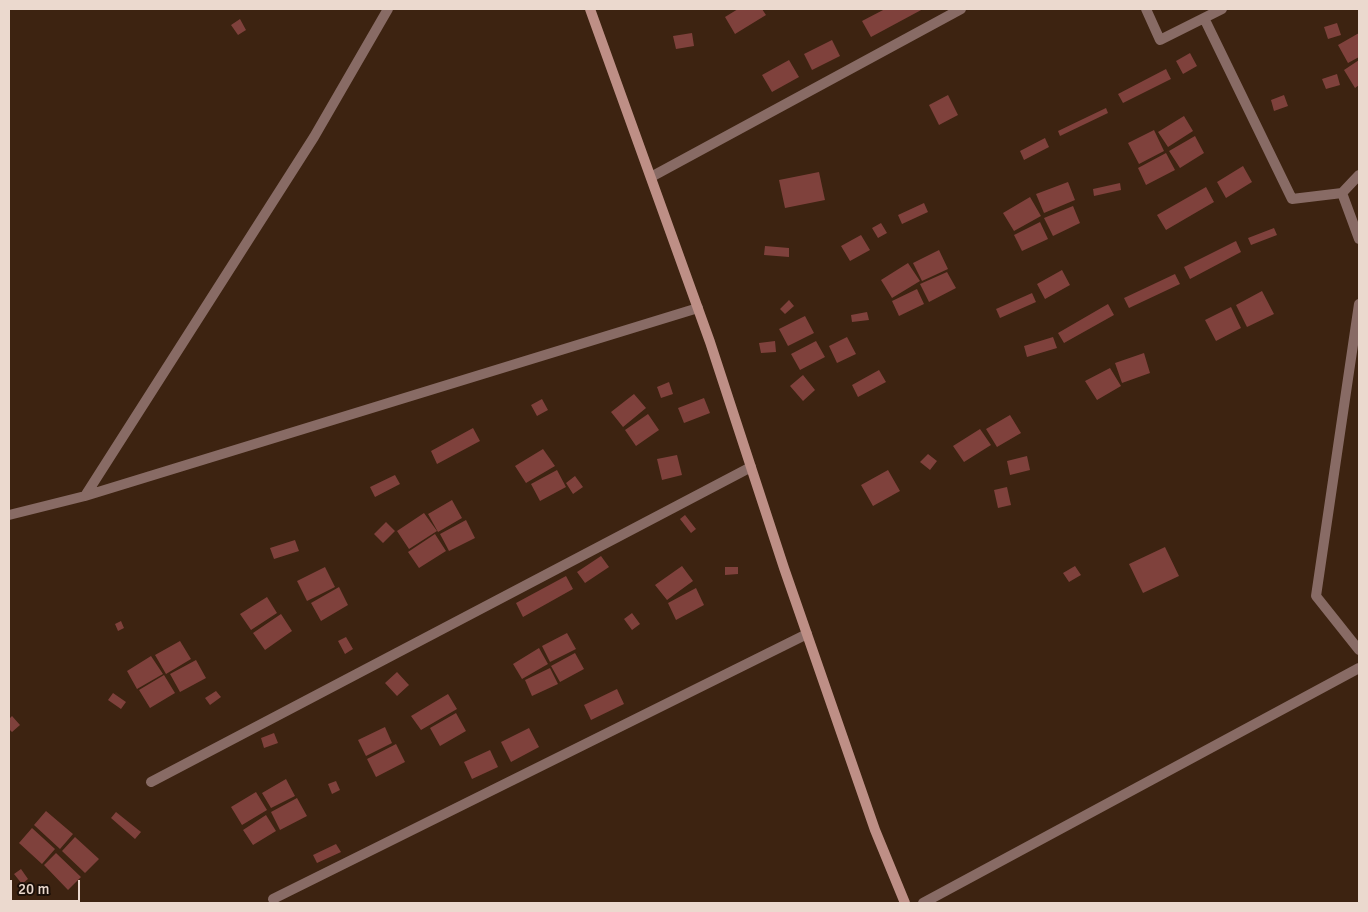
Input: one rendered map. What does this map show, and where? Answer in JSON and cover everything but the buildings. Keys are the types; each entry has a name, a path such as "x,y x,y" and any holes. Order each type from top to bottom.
{"street":[{"path":"85,496 314,136 388,9"},
{"path":"590,9 698,308 875,830 905,903"},
{"path":"651,177 961,9"},
{"path":"1146,9 1160,40 1222,9"},
{"path":"1204,18 1292,199 1342,192 1359,175"},
{"path":"1342,192 1359,239"},
{"path":"1359,304 1316,596 1359,650"},
{"path":"9,516 85,496 698,308"},
{"path":"151,782 751,467"},
{"path":"273,899 807,634"},
{"path":"923,903 1359,668"}]}
